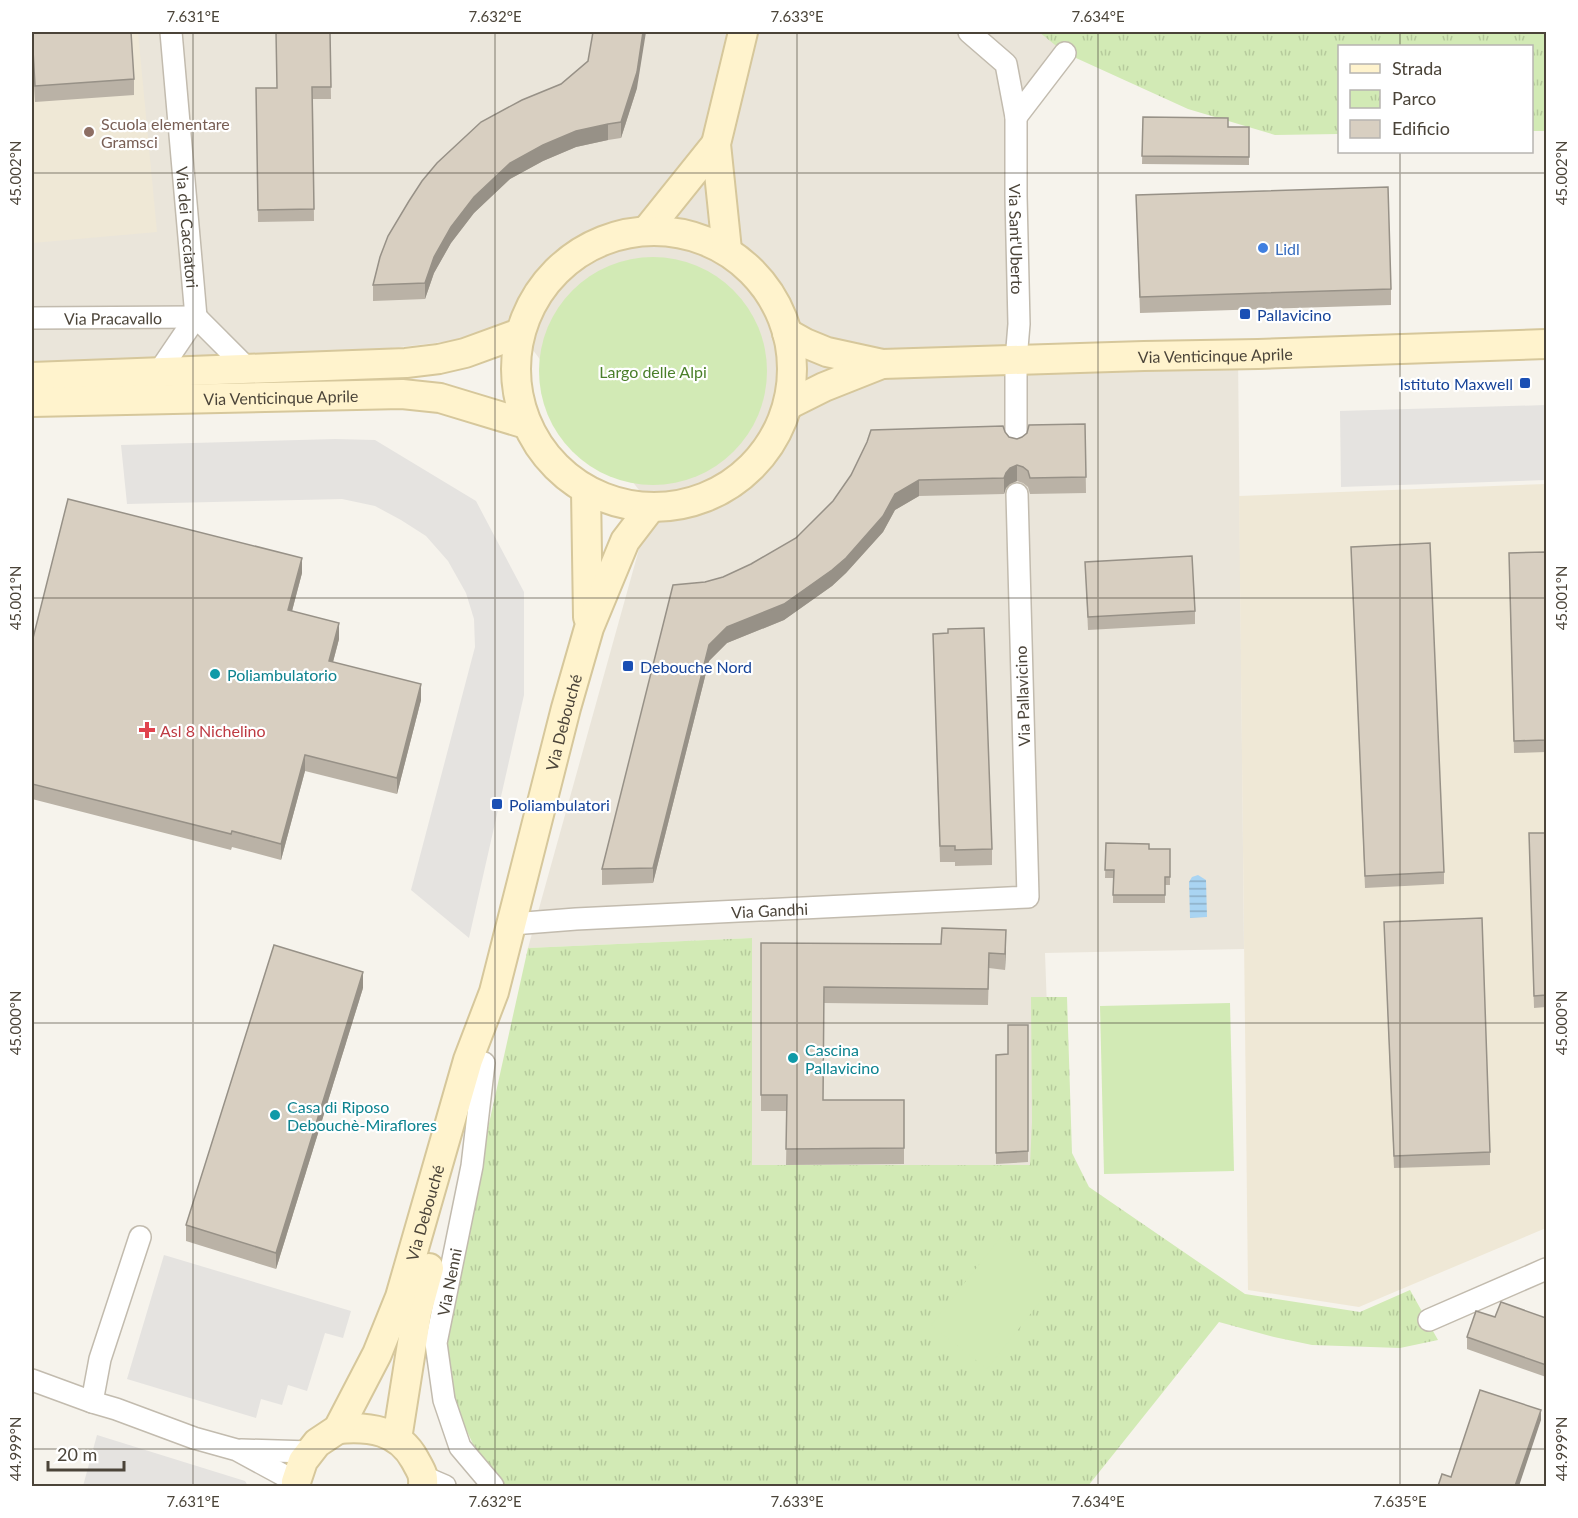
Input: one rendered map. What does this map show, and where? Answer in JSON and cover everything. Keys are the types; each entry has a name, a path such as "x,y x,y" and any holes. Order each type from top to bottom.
{"main road":[{"path":"727,250 716,144 743,32"},
{"path":"647,230 716,144"},
{"path":"647,230 689,234 727,250 762,280 784,320 787,333 793,365 792,387 788,405 767,449 735,481 695,500 651,507 628,506 605,501 586,491 546,456 526,424 515,382 520,333 534,297 564,262 603,239 647,230"},
{"name":"Via Venticinque Aprile","path":"32,377 375,365 439,360 520,333"},
{"name":"Via Venticinque Aprile","path":"787,333 827,352 882,364 1546,344"},
{"name":"Via Venticinque Aprile","path":"788,405 824,387 882,364"},
{"name":"Via Venticinque Aprile","path":"32,402 402,393 440,398 526,424"},
{"name":"Via Debouché","path":"586,491 589,628"},
{"name":"Via Debouché","path":"296,1484 303,1461 317,1443 338,1429 377,1354 400,1297 468,1060 494,992 566,708 589,628 625,541 651,507"},
{"name":"Via Debouché","path":"397,1439 417,1312 484,1063 494,992"},
{"path":"338,1429 357,1427 379,1430 397,1439 412,1453 430,1483"}],"street":[{"name":"Via dei Cacciatori","path":"171,32 196,317"},
{"name":"Via Sant'Uberto","path":"969,32 1005,64 1016,117 1019,324 1016,360"},
{"path":"1016,117 1065,53"},
{"name":"Via Pracavallo","path":"32,318 196,317"},
{"name":"Via Venticinque Aprile","path":"196,317 249,370"},
{"path":"158,373 196,317"},
{"path":"1016,360 1016,442"},
{"name":"Via Pallavicino","path":"1017,494 1028,897"},
{"name":"Via Gandhi","path":"512,924 1028,897"},
{"name":"Via Nenni","path":"484,1063 472,1166 436,1343 444,1400 460,1447 493,1486"},
{"path":"92,1402 100,1359 140,1237"},
{"path":"1429,1320 1546,1269"},
{"path":"32,1380 194,1438 237,1450 310,1452"},
{"path":"237,1450 296,1484"}],"shaded area":[{"path":"32,32 1042,32 1065,53 1016,117 1017,360 1238,355 1244,949 1045,953 1053,1174 752,1165 752,938 528,948 651,506 520,333 32,390"},
{"name":"Scuola elementare Gramsci","path":"32,32 138,32 157,232 32,243"},
{"path":"1546,405 1546,480 1341,487 1340,411"},
{"path":"375,440 476,501 524,592 524,695 469,938 411,890 475,647 474,619 466,593 448,561 426,536 401,520 375,506 342,499 127,504 121,445"},
{"path":"1546,484 1546,1228 1359,1307 1248,1290 1239,496"},
{"path":"164,1255 351,1311 343,1338 325,1333 307,1391 288,1385 282,1405 261,1399 256,1418 127,1379"},
{"path":"97,1435 245,1481 248,1486 83,1486"}],"green space":[{"path":"1039,32 1546,32 1546,131 1533,131 1533,45 1338,45 1338,134 1275,135 1188,109 1065,53"},
{"name":"Largo delle Alpi","path":"653,257 675,259 697,266 716,276 734,290 748,308 758,327 765,349 767,371 765,393 758,415 748,434 734,452 716,466 697,476 675,483 653,485 631,483 609,476 590,466 572,452 558,434 548,415 541,393 539,371 541,349 548,327 558,308 572,290 590,276 609,266 631,259"},
{"path":"752,938 752,1165 1030,1165 1031,997 1067,997 1072,1153 1089,1187 1245,1294 1360,1312 1410,1290 1438,1340 1400,1348 1312,1345 1219,1322 1088,1486 504,1486 478,1455 454,1403 445,1348 452,1290 528,948"},
{"path":"1230,1003 1234,1171 1104,1174 1100,1006"},
{"path":"1001,1237 1057,1280 987,1369 931,1325"}],"water":[{"path":"1198,875 1206,880 1207,917 1190,918 1189,882 1192,877"}],"building":[{"path":"32,32 131,32 134,79 35,86"},
{"path":"276,32 330,32 331,87 312,87 314,209 258,210 256,88 277,88"},
{"path":"593,32 643,32 637,72 621,122 576,131 510,163 474,197 451,227 434,257 425,283 373,285 388,236 422,181 437,163 481,122 522,100 561,84 588,61"},
{"path":"1143,117 1228,118 1228,127 1249,127 1249,157 1142,156"},
{"name":"Lidl","path":"1388,187 1391,289 1140,297 1136,195"},
{"path":"1085,424 1086,477 1030,478 1028,471 1017,465 1010,468 1004,478 919,480 895,494 883,516 846,558 832,570 784,604 727,627 709,645 653,868 602,869 673,585 705,582 723,577 796,538 833,501 851,475 871,430 1003,426 1009,437 1017,439 1027,433 1029,425"},
{"name":"Poliambulatorio","path":"68,499 302,558 288,610 339,623 329,661 421,684 397,778 305,755 281,844 232,831 231,834 32,784 32,642"},
{"path":"1430,543 1444,872 1365,876 1351,547"},
{"path":"1546,552 1546,740 1514,741 1509,553"},
{"path":"1192,556 1195,611 1088,617 1085,562"},
{"path":"984,628 992,849 955,850 955,846 940,846 933,634 948,633 948,629"},
{"path":"1529,833 1546,833 1546,995 1534,996"},
{"path":"1106,843 1149,844 1149,849 1170,849 1170,877 1165,877 1165,895 1113,895 1114,870 1105,870"},
{"path":"1482,918 1490,1152 1394,1156 1384,922"},
{"name":"Cascina Pallavicino","path":"942,928 1006,930 1005,954 989,953 988,989 824,987 823,1100 904,1100 904,1148 786,1149 787,1095 761,1095 761,943 941,944"},
{"name":"Casa di Riposo Debouchè-Miraflores","path":"274,945 363,972 276,1253 186,1225"},
{"path":"1008,1025 1028,1025 1028,1151 996,1153 996,1055 1008,1054"},
{"path":"1501,1302 1546,1318 1546,1365 1467,1337 1476,1311 1495,1317"},
{"path":"1480,1390 1541,1410 1515,1486 1438,1486 1442,1474 1451,1477"}],"place":[{"name":"Scuola elementare Gramsci","path":"89,132"},
{"name":"Lidl","path":"1263,248"},
{"name":"Pallavicino","path":"1245,314"},
{"name":"Istituto Maxwell","path":"1525,383"},
{"name":"Debouche Nord","path":"628,666"},
{"name":"Poliambulatorio","path":"215,674"},
{"name":"Asl 8 Nichelino","path":"147,730"},
{"name":"Poliambulatori","path":"497,804"},
{"name":"Cascina Pallavicino","path":"793,1058"},
{"name":"Casa di Riposo Debouchè-Miraflores","path":"275,1115"}]}
